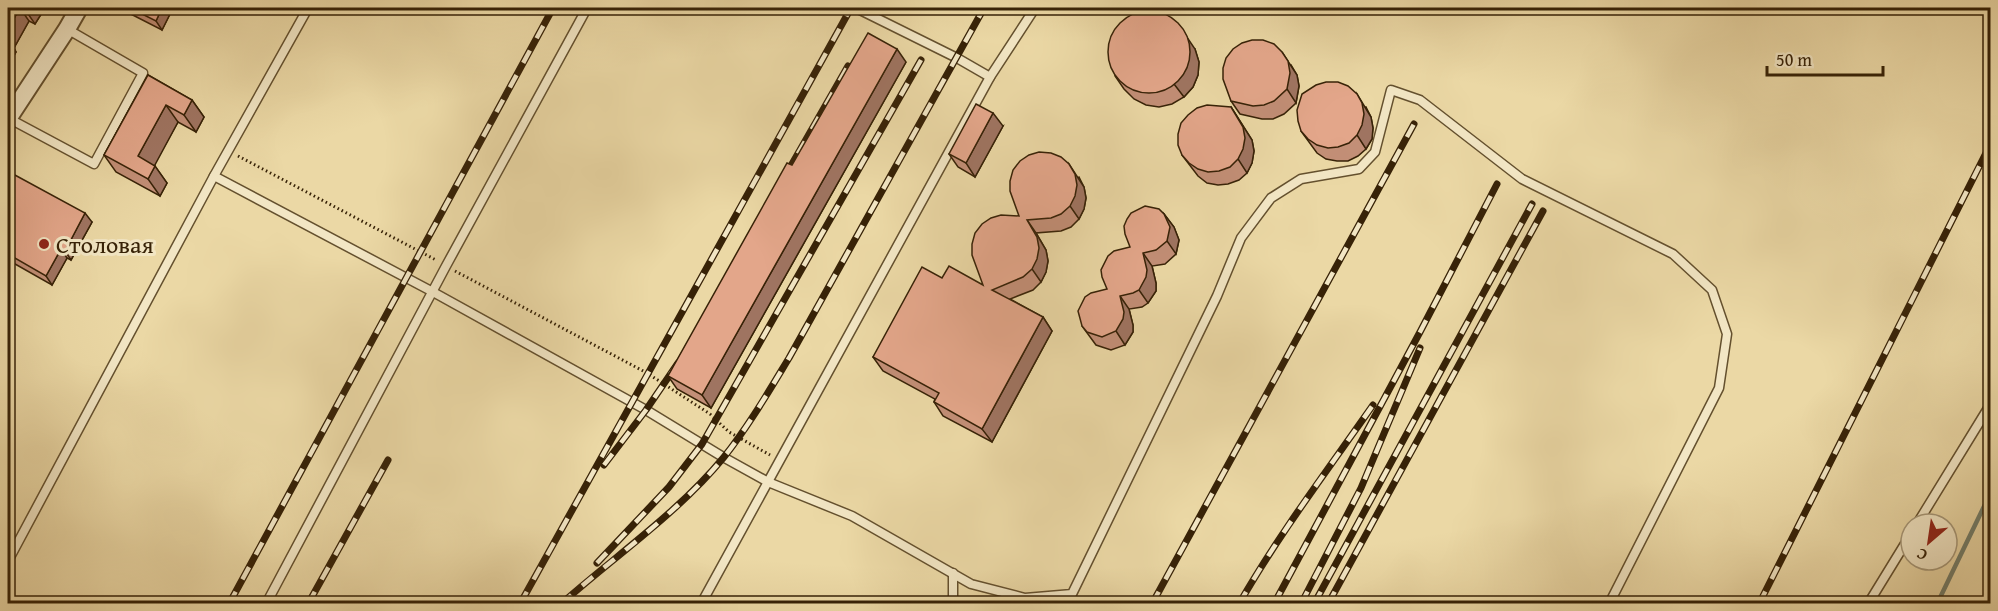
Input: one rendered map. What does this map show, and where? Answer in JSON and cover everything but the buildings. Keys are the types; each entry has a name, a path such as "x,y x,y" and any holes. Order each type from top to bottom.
{"street":[{"path":"8,119 79,8"}],"lane":[{"path":"8,561 214,176 308,8"},
{"path":"266,603 587,8"},
{"path":"856,8 990,77"},
{"path":"701,603 990,77 1035,8"},
{"path":"8,119 94,164 143,73 67,29"},
{"path":"214,176 433,292 646,410 723,458 768,482 852,516 971,584 1025,598 1072,594 1217,296 1241,238 1271,198 1301,179 1359,169 1375,152 1392,90 1420,100 1522,179 1673,254 1712,291 1727,333 1719,388 1609,603"},
{"path":"1924,512 1990,405"},
{"path":"1869,603 1899,554"},
{"path":"952,573 953,603"}],"path":[{"path":"228,151 647,373 710,414 729,432 780,460"}],"waterway":[{"path":"1937,604 1990,494"}],"railway":[{"path":"229,604 553,8"},
{"path":"520,604 851,8"},
{"path":"561,604 687,497 724,457 741,434 789,358 984,8"},
{"path":"597,563 669,487 702,444 921,60"},
{"path":"784,178 848,66"},
{"path":"1152,604 1414,124"},
{"path":"1759,604 1990,145"},
{"path":"1274,604 1497,184"},
{"path":"1314,604 1532,204"},
{"path":"1328,604 1543,211"},
{"path":"1301,604 1361,488 1420,348"},
{"path":"604,465 678,363"},
{"path":"1239,604 1287,528 1373,405"},
{"path":"308,604 388,460"}],"place":[{"name":"Столовая","path":"44,244"}]}
